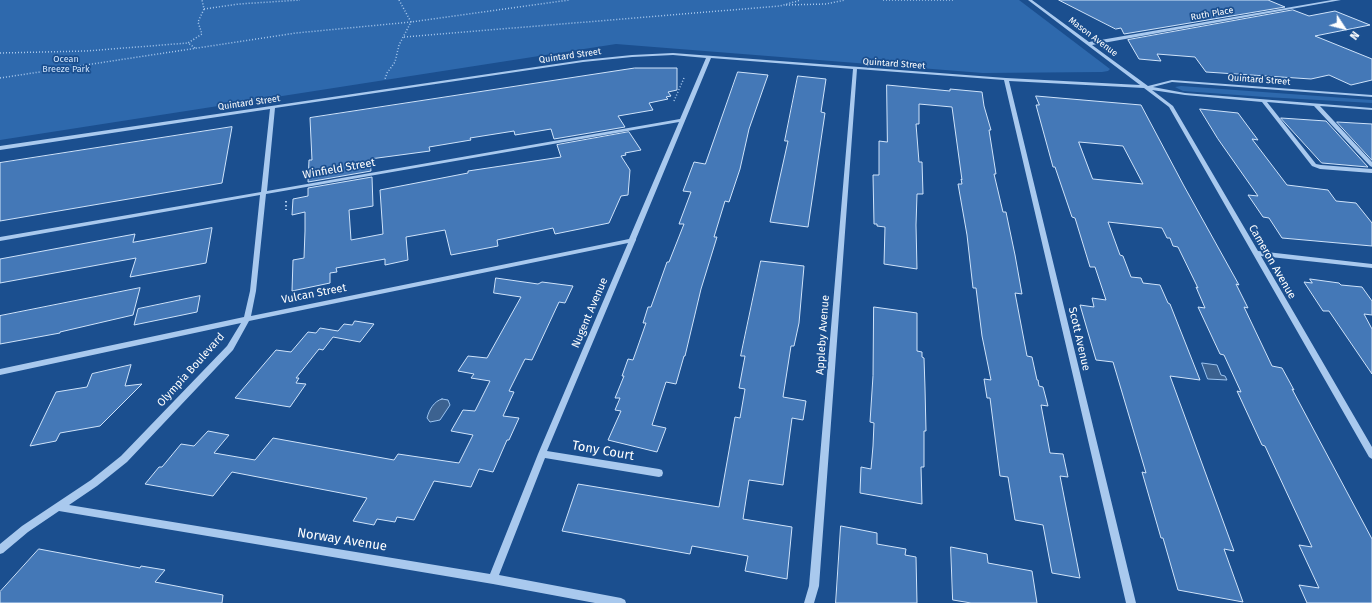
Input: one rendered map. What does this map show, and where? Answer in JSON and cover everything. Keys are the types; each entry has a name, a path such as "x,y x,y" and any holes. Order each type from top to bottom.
{"street":[{"name":"Mason Avenue","path":"1030,0 1146,87"},
{"name":"Ruth Place","path":"1088,44 1339,0"},
{"name":"Quintard Street","path":"0,148 611,58 659,54 855,69 1146,87 1185,94 1372,109"},
{"name":"Nugent Avenue","path":"493,578 542,454 709,57"},
{"name":"Appleby Avenue","path":"809,603 814,586 855,69"},
{"name":"Scott Avenue","path":"1006,79 1131,603"},
{"name":"Quintard Street","path":"1146,87 1172,81 1372,96"},
{"name":"Cameron Avenue","path":"1146,87 1171,106 1372,455"},
{"path":"1264,101 1314,166 1320,168 1372,171"},
{"path":"1316,105 1372,165"},
{"name":"Olympia Boulevard","path":"0,550 25,529 59,507 124,459 230,348 247,319 253,291 273,107"},
{"name":"Winfield Street","path":"0,239 682,120"},
{"name":"Vulcan Street","path":"0,372 247,319 633,240"},
{"path":"1255,253 1372,266"},
{"path":"1362,438 1372,439"},
{"name":"Tony Court","path":"542,454 659,473"},
{"name":"Norway Avenue","path":"59,507 493,578 621,603"}],"path":[{"path":"0,53 57,53 188,43 202,34 198,22 204,9 202,0"},
{"path":"204,9 239,4 300,0"},
{"path":"399,0 411,22"},
{"path":"0,78 296,33 411,22 569,0"},
{"path":"780,6 801,0"},
{"path":"403,37 780,6 826,4 845,0"},
{"path":"883,0 954,0"},
{"path":"381,92 387,73 395,62 398,45 411,22"},
{"path":"188,43 196,48"},
{"path":"674,101 684,78"},
{"path":"286,197 286,210"}],"green space":[{"name":"Ocean Breeze Park","path":"0,0 1019,0 1110,69 1102,72 983,73 616,44 0,140"},
{"path":"1181,86 1372,100 1372,103 1183,91 1175,87"}],"shaded area":[{"path":"1202,363 1217,365 1221,375 1225,376 1227,380 1208,379"},
{"path":"442,399 448,400 450,405 440,420 430,422 427,418 431,409 434,404"}],"building":[{"path":"1059,0 1268,0 1285,7 1124,34 1121,28 1116,29"},
{"path":"1293,10 1309,16 1335,11 1370,25 1315,36 1372,59 1372,80 1351,85 1329,75 1311,79 1206,72 1195,57 1157,54 1161,61 1139,59 1128,40"},
{"path":"635,68 677,68 677,90 668,92 671,96 666,97 668,99 649,103 653,110 618,116 625,127 554,139 551,129 515,135 514,131 470,138 471,140 429,147 430,151 370,159 371,171 308,182 309,160 312,160 310,118"},
{"path":"738,72 768,75 749,129 740,169 729,202 725,201 714,237 717,237 701,289 685,356 676,384 666,382 652,425 666,428 657,452 608,440 621,411 615,410 620,398 615,398 624,376 622,376 628,359 633,360 646,323 643,323 648,307 651,307 667,262 669,262 684,224 679,224 691,192 683,191 694,162 705,164"},
{"path":"798,76 826,79 821,112 825,113 808,227 770,222 788,141 785,141"},
{"path":"887,85 950,91 950,89 982,92 984,106 991,130 989,130 996,174 994,174 1003,212 1006,212 1022,294 1015,293 1027,356 1032,357 1037,380 1039,386 1043,387 1048,406 1041,405 1050,453 1063,454 1068,477 1060,476 1080,578 1052,573 1043,525 1015,520 1008,477 1000,476 990,398 987,398 984,379 991,380 982,336 976,288 973,288 967,235 958,184 962,184 961,179 962,180 952,107 919,104 919,124 916,124 919,162 922,162 923,194 917,194 917,269 884,264 885,227 874,224 873,175 879,175 879,141 887,142"},
{"path":"1036,96 1141,105 1239,285 1236,284 1248,308 1244,307 1272,366 1282,368 1372,539 1372,603 1307,603 1299,585 1319,588 1299,545 1312,547 1265,446 1262,445 1237,391 1241,392 1224,355 1220,354 1198,307 1205,308 1196,287 1198,288 1178,247 1173,246 1170,238 1167,238 1162,228 1108,222 1120,255 1123,256 1131,277 1141,278 1143,283 1160,285 1168,303 1170,304 1200,380 1170,376 1234,551 1224,549 1243,602 1178,590 1142,472 1146,473 1113,362 1096,360 1080,305 1094,307 1092,298 1106,300 1095,267 1090,267 1075,218 1072,217 1055,167 1053,167 1036,105 1039,105","holes":["1079,142 1123,146 1143,184 1093,179"]},
{"path":"1200,109 1238,113 1258,140 1252,139 1287,185 1328,190 1336,201 1356,203 1372,223 1372,246 1282,238 1269,218 1263,217 1248,195 1258,196 1218,139"},
{"path":"1281,118 1326,121 1368,167 1322,163"},
{"path":"1337,122 1372,124 1372,160"},
{"path":"232,127 222,183 0,221 0,163"},
{"path":"629,132 641,150 625,153 626,155 621,156 630,170 628,195 621,196 609,223 555,234 553,228 497,240 498,246 451,255 445,230 406,237 408,260 385,265 385,259 336,268 337,272 330,273 330,283 292,291 293,260 304,258 305,231 305,212 292,215 293,199 308,196 308,188 372,177 373,206 349,210 351,240 383,234 380,190 468,173 468,171 561,157 557,145"},
{"path":"212,228 206,263 130,277 136,258 0,283 0,259 135,234 133,242"},
{"path":"761,261 804,266 799,323 794,346 791,346 783,397 806,401 803,420 792,418 783,485 749,480 743,519 792,527 787,579 745,571 748,556 692,546 690,554 562,531 578,484 719,507 735,417 740,418 745,389 739,388 745,356 741,356"},
{"path":"496,278 538,284 542,282 573,286 565,303 559,302 532,360 525,359 509,391 514,392 503,416 519,418 509,440 507,440 493,472 479,469 471,487 434,481 414,520 397,517 395,522 377,519 374,525 353,521 367,498 232,472 213,496 145,484 159,467 162,467 181,444 194,446 208,431 229,435 214,453 255,460 273,438 394,460 398,454 459,463 473,435 451,431 463,410 475,411 490,381 471,378 474,374 458,371 468,356 487,358 521,297 494,293"},
{"path":"1310,279 1339,283 1341,285 1362,287 1372,301 1372,315 1364,314 1372,329 1372,374 1329,311 1323,311 1304,282 1312,283"},
{"path":"140,288 133,315 60,333 0,344 0,316"},
{"path":"200,296 197,312 134,325 138,309"},
{"path":"874,307 917,313 917,351 922,352 922,357 924,358 925,388 926,431 924,431 924,467 921,467 922,504 860,493 861,467 871,469 873,446 874,423 870,422 873,376"},
{"path":"355,321 374,324 360,342 333,337 323,350 319,349 296,378 299,378 296,383 306,384 290,407 235,398 276,350 291,352 308,332 316,333 320,328 338,331 344,324 352,325"},
{"path":"131,365 125,386 142,384 100,426 60,433 56,441 30,446 56,392 87,387 92,374"},
{"path":"841,526 877,533 877,544 906,549 905,555 916,557 917,603 836,603"},
{"path":"951,547 987,554 988,563 1032,571 1037,603 971,603 953,600"},
{"path":"39,549 140,568 141,566 165,570 155,582 223,595 222,603 0,603 0,592"}]}
